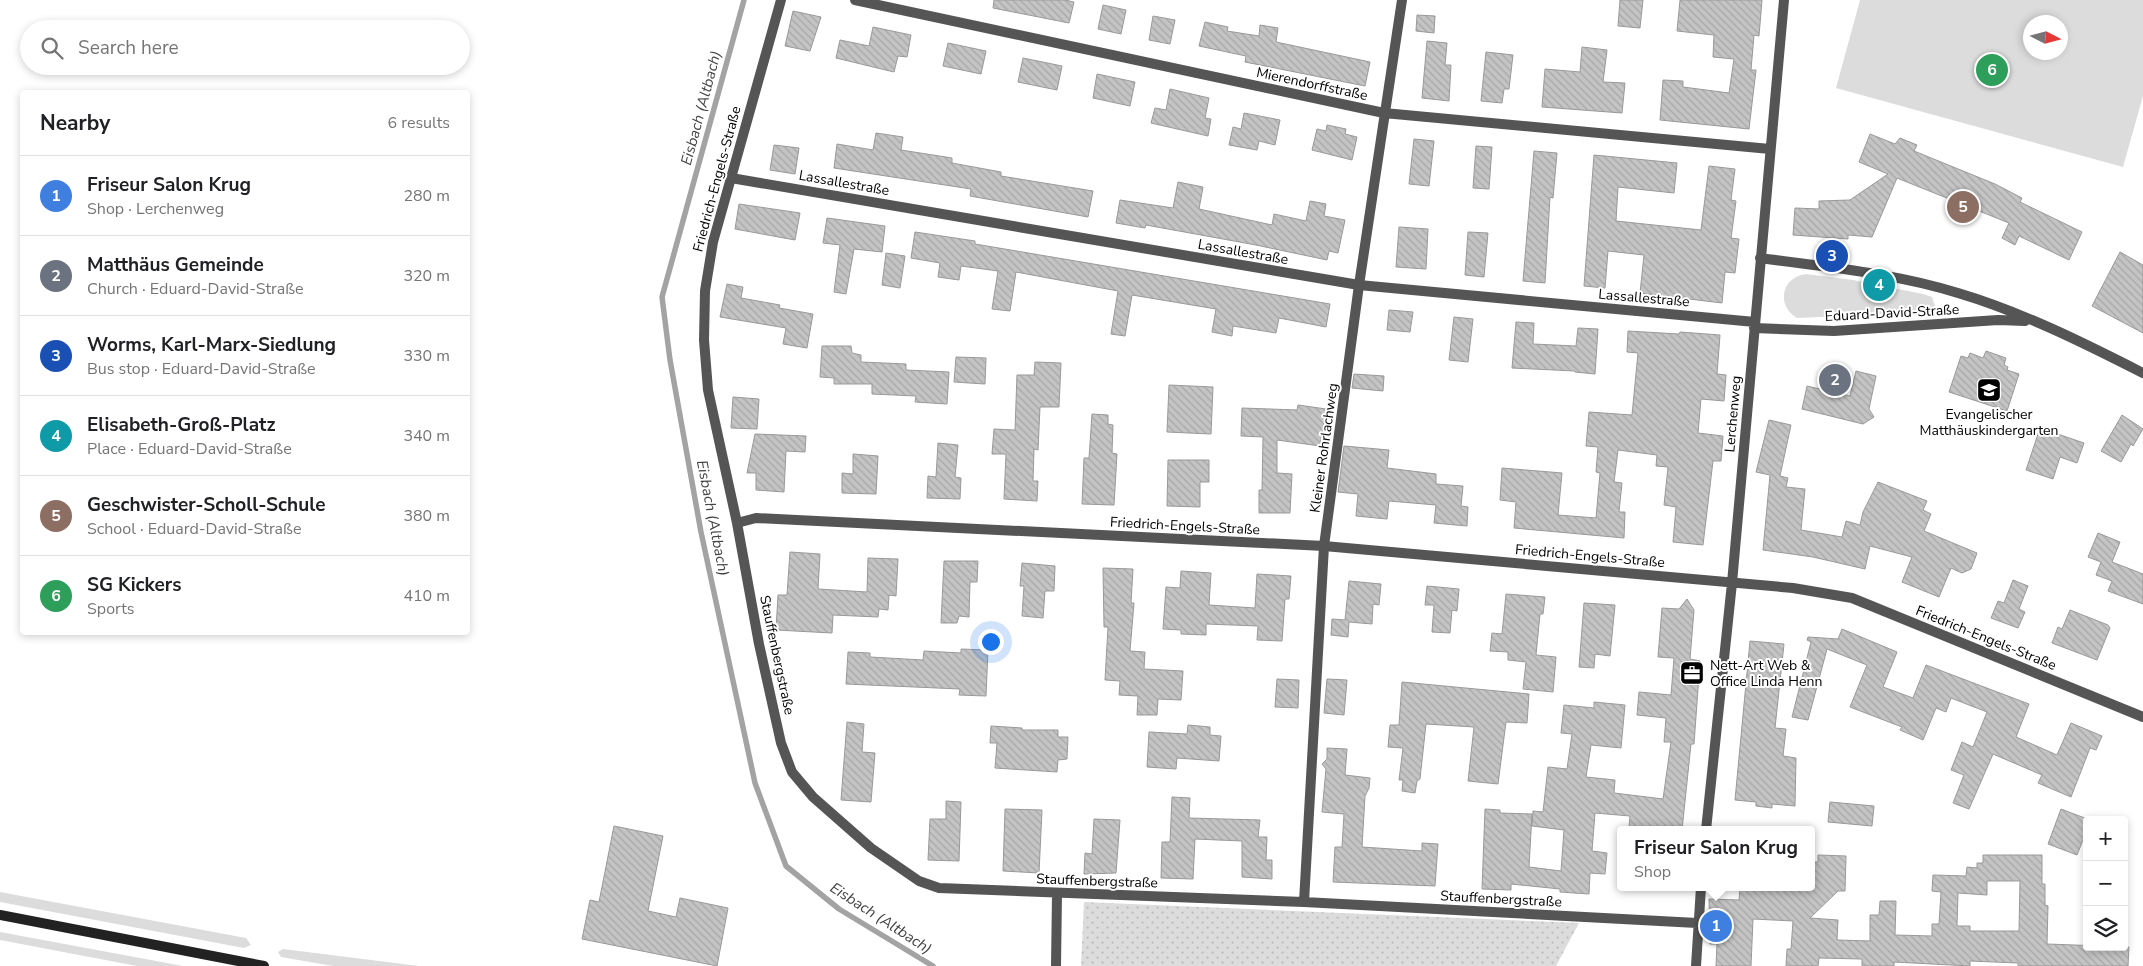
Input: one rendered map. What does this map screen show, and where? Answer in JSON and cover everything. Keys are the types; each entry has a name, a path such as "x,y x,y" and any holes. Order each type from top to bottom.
{"main road":[{"path":"0,915 264,966"}],"street":[{"name":"Friedrich-Engels-Straße","path":"781,0 713,242 705,291 704,340 708,390 737,523 756,518 1324,546 1793,588 1852,598 2143,717"},
{"name":"Mierendorffstraße","path":"856,0 1384,114 1770,149"},
{"name":"Kleiner Rohrlachweg","path":"1304,902 1324,546 1359,285 1402,0"},
{"name":"Lerchenweg","path":"1706,826 1732,582 1784,0"},
{"name":"Lassallestraße","path":"731,178 1359,285 1754,325"},
{"name":"Eduard-David-Straße","path":"1760,258 1923,284 1986,302 2060,333 2143,373"},
{"name":"Eduard-David-Straße","path":"1754,325 1834,330 1998,320 2031,321"},
{"name":"Stauffenbergstraße","path":"737,523 759,644 781,743 792,772 813,797 871,848 919,881 939,888 1304,902 1697,923"},
{"path":"1696,966 1697,923 1701,891"},
{"path":"1056,966 1057,894"}],"shaded area":[{"path":"1860,0 2143,0 2143,96 2123,167 1836,88"},
{"path":"1806,274 1853,280 1923,294 1932,297 1935,306 1931,312 1797,318 1790,313 1786,306 1784,293 1791,280"},
{"path":"0,892 246,938 251,945 244,948 0,902"},
{"path":"1084,902 1579,923 1556,966 1081,966"},
{"path":"0,932 183,966 137,966 0,940"},
{"path":"283,949 419,966 333,966 281,957 278,952"}],"building":[{"path":"994,0 1065,0 1074,2 1069,23 993,8"},
{"path":"1620,0 1643,0 1640,28 1618,26"},
{"path":"1680,0 1762,0 1759,36 1754,35 1751,70 1756,70 1749,129 1660,120 1663,80 1683,81 1683,87 1729,93 1734,59 1713,57 1714,35 1677,31"},
{"path":"1103,5 1126,10 1121,34 1098,29"},
{"path":"793,11 821,17 810,51 785,46"},
{"path":"1417,15 1435,16 1434,33 1416,31"},
{"path":"1153,16 1175,20 1170,44 1149,40"},
{"path":"1205,22 1228,27 1227,31 1259,36 1260,25 1278,28 1276,42 1370,62 1365,86 1245,62 1246,56 1199,46"},
{"path":"873,27 911,35 907,57 898,56 894,72 836,58 840,40 869,46"},
{"path":"1427,41 1447,43 1445,65 1451,65 1449,101 1422,98"},
{"path":"948,43 986,51 981,74 943,66"},
{"path":"1582,47 1607,50 1603,82 1625,83 1622,113 1542,107 1545,69 1580,72"},
{"path":"1486,52 1513,55 1509,89 1504,89 1502,103 1481,101"},
{"path":"1023,58 1062,66 1057,90 1018,82"},
{"path":"1097,74 1135,82 1130,106 1093,98"},
{"path":"1170,89 1209,98 1205,118 1211,119 1208,136 1151,123 1155,108 1166,110"},
{"path":"1244,113 1280,120 1275,145 1259,141 1257,150 1229,145 1233,127 1241,129"},
{"path":"1327,125 1346,129 1345,134 1357,137 1352,160 1312,150 1317,129 1326,131"},
{"path":"876,133 903,137 901,150 952,158 952,163 1001,172 1001,176 1093,191 1088,217 970,196 971,189 834,168 837,144 873,150"},
{"path":"1870,134 1895,144 1900,138 1917,145 1914,151 1995,184 2022,198 2020,202 2082,232 2069,260 2019,236 2015,245 2002,238 2009,223 1897,178 1872,237 1848,235 1848,239 1793,235 1795,208 1819,209 1819,201 1850,200 1888,174 1859,162"},
{"path":"1414,139 1434,141 1429,186 1409,184"},
{"path":"774,145 799,148 795,174 770,170"},
{"path":"1476,146 1492,147 1489,189 1473,188"},
{"path":"1534,151 1557,153 1553,198 1550,197 1545,283 1523,281"},
{"path":"1594,155 1677,163 1674,193 1618,187 1616,221 1701,230 1709,166 1735,169 1731,200 1736,201 1731,238 1739,239 1735,273 1725,272 1722,303 1640,293 1644,255 1608,251 1605,288 1584,286"},
{"path":"1178,182 1203,187 1199,209 1272,225 1274,214 1306,221 1310,201 1326,204 1324,216 1345,220 1338,253 1329,251 1327,260 1146,225 1145,228 1116,223 1120,200 1173,208"},
{"path":"739,204 800,213 795,240 735,229"},
{"path":"827,218 885,226 882,252 854,249 846,294 834,292 840,245 823,243"},
{"path":"1399,227 1428,229 1426,269 1396,267"},
{"path":"915,232 975,241 975,244 1330,304 1326,327 1279,318 1276,333 1233,326 1232,336 1212,332 1216,309 1132,295 1125,336 1111,334 1118,291 1016,272 1010,311 992,309 998,271 961,266 959,280 938,277 940,263 911,258"},
{"path":"1468,232 1488,233 1484,277 1465,275"},
{"path":"2120,252 2143,265 2143,333 2092,306"},
{"path":"886,253 905,256 900,288 882,285"},
{"path":"727,284 743,287 741,298 780,305 779,308 813,314 807,348 783,344 786,328 720,317"},
{"path":"1389,310 1413,312 1410,332 1387,330"},
{"path":"1454,317 1473,319 1468,362 1449,360"},
{"path":"1516,322 1534,323 1533,344 1576,346 1578,328 1598,329 1595,374 1575,371 1512,368"},
{"path":"1628,331 1720,335 1717,374 1726,375 1724,401 1701,399 1698,433 1723,436 1721,461 1713,461 1703,545 1673,542 1676,507 1664,505 1668,467 1656,466 1657,455 1618,450 1614,482 1622,483 1619,512 1625,512 1624,538 1514,528 1516,502 1500,500 1502,468 1562,473 1558,515 1596,518 1600,473 1596,472 1598,447 1586,446 1589,412 1632,415 1638,353 1627,352"},
{"path":"822,346 851,346 852,353 861,355 861,362 906,364 906,370 949,372 947,404 915,402 916,396 872,394 872,384 834,384 834,378 820,377"},
{"path":"1986,351 2006,358 2004,365 2008,367 2007,370 2019,374 2007,411 1949,392 1961,356 1968,358 1970,353 1983,358"},
{"path":"956,357 986,358 985,384 954,382"},
{"path":"1035,362 1061,363 1059,407 1040,407 1038,450 1034,449 1033,481 1038,481 1037,501 1004,499 1006,454 992,454 994,429 1015,430 1017,375 1034,375"},
{"path":"1856,371 1876,376 1869,409 1874,417 1863,424 1802,409 1807,386 1850,396"},
{"path":"1354,374 1384,376 1383,391 1352,388"},
{"path":"1169,385 1213,387 1211,434 1167,432"},
{"path":"733,397 759,399 757,429 731,428"},
{"path":"1298,405 1326,409 1320,446 1277,440 1277,473 1292,474 1290,513 1259,513 1259,490 1262,490 1263,437 1241,436 1242,408 1297,410"},
{"path":"1092,414 1108,415 1108,424 1113,425 1112,453 1117,454 1114,505 1082,504 1084,458 1089,458"},
{"path":"2122,415 2143,429 2133,446 2131,444 2121,462 2101,451"},
{"path":"1769,420 1791,425 1780,476 1788,478 1786,487 1805,489 1801,530 1842,537 1846,521 1860,525 1863,512 1878,482 1927,501 1923,510 1931,514 1924,531 1977,553 1971,569 1962,573 1951,568 1939,597 1902,582 1912,557 1870,546 1865,569 1813,557 1763,550 1770,475 1756,472"},
{"path":"2040,428 2084,443 2077,463 2060,457 2053,479 2026,470"},
{"path":"755,434 806,436 805,452 786,451 784,492 756,490 756,473 747,473"},
{"path":"938,443 958,445 955,477 961,478 960,499 927,498 928,476 936,477"},
{"path":"1344,446 1389,450 1387,468 1436,474 1436,484 1463,486 1461,506 1468,507 1467,526 1434,523 1436,505 1389,501 1387,519 1356,516 1358,494 1338,492"},
{"path":"853,454 878,456 876,494 842,493 842,473 853,474"},
{"path":"1168,460 1209,460 1209,482 1200,482 1200,507 1167,506"},
{"path":"2098,533 2120,542 2112,562 2143,574 2143,604 2108,591 2112,581 2096,575 2101,562 2088,557"},
{"path":"790,552 820,554 818,589 867,592 868,558 898,559 896,596 889,595 888,610 879,609 878,617 833,615 832,633 776,630 778,595 787,595"},
{"path":"944,561 978,561 977,582 970,582 969,617 959,616 957,623 941,623"},
{"path":"1022,563 1055,566 1054,591 1045,591 1043,618 1022,616 1024,586 1020,586"},
{"path":"1103,568 1133,569 1131,603 1134,603 1130,651 1145,652 1144,669 1183,671 1181,700 1158,699 1157,715 1137,715 1138,696 1119,695 1120,681 1105,680 1108,627 1104,627"},
{"path":"1181,571 1211,573 1209,605 1255,608 1257,574 1291,576 1289,599 1285,599 1282,641 1257,640 1258,626 1206,624 1206,635 1181,634 1181,630 1163,629 1166,587 1180,588"},
{"path":"2013,580 2028,586 2019,609 2025,612 2018,628 1991,618 1998,601 2004,603"},
{"path":"1349,581 1381,584 1379,605 1373,604 1372,624 1349,622 1348,637 1331,635 1332,619 1345,620"},
{"path":"1427,586 1459,589 1457,611 1452,610 1450,633 1432,632 1434,605 1425,605"},
{"path":"1506,594 1545,597 1543,614 1540,614 1536,655 1556,657 1553,692 1523,689 1526,662 1508,660 1508,652 1490,651 1492,633 1502,634"},
{"path":"1687,599 1694,610 1690,659 1700,661 1694,744 1691,744 1682,826 1629,826 1630,816 1595,813 1592,851 1607,853 1605,874 1590,873 1589,894 1560,892 1560,889 1511,884 1511,890 1482,889 1485,809 1500,810 1500,813 1532,814 1529,867 1561,871 1564,830 1532,826 1533,811 1543,812 1548,767 1567,769 1572,734 1561,733 1564,705 1594,708 1594,702 1625,705 1621,748 1591,745 1586,777 1615,780 1614,793 1663,799 1671,742 1664,742 1666,718 1637,715 1639,692 1671,695 1674,658 1658,657 1662,608 1679,609"},
{"path":"1584,603 1615,605 1610,656 1595,654 1594,668 1579,667"},
{"path":"2070,610 2108,625 2110,628 2097,660 2052,643 2058,627 2062,629"},
{"path":"1842,629 1897,652 1883,687 1913,698 1926,665 2029,704 2016,737 2057,755 2071,723 2102,736 2096,750 2090,748 2071,797 2038,783 2042,775 1993,754 1969,809 1953,803 1964,775 1951,770 1962,742 1973,747 1987,712 1951,698 1946,712 1936,708 1923,740 1900,730 1902,727 1850,707 1867,665 1827,649 1808,720 1792,717 1811,642 1807,640 1808,637 1838,639"},
{"path":"1750,641 1784,644 1775,728 1786,729 1783,756 1796,758 1795,806 1772,804 1772,808 1756,806 1756,802 1735,800"},
{"path":"961,649 988,650 986,696 959,695 960,689 846,684 848,652 870,653 870,657 923,660 924,651 961,653"},
{"path":"1277,679 1299,680 1298,708 1275,707"},
{"path":"1327,679 1347,680 1344,715 1324,713"},
{"path":"1402,682 1529,694 1527,723 1506,722 1498,784 1468,781 1474,727 1426,724 1420,779 1417,781 1415,793 1402,791 1403,780 1399,780 1403,748 1388,747 1390,725 1399,725"},
{"path":"847,722 864,724 862,752 875,753 871,802 841,800"},
{"path":"1188,725 1210,727 1210,735 1221,736 1219,761 1177,758 1176,769 1147,767 1149,732 1187,734"},
{"path":"991,726 1022,728 1022,730 1058,730 1058,737 1068,737 1067,759 1058,760 1057,772 995,768 997,743 990,743"},
{"path":"1327,748 1347,749 1345,775 1370,778 1369,788 1365,796 1362,847 1422,851 1422,843 1438,844 1435,886 1333,882 1335,847 1342,847 1344,814 1322,812 1326,769 1322,764 1327,759"},
{"path":"1172,797 1190,798 1189,818 1260,820 1258,837 1267,837 1266,860 1272,860 1272,879 1242,877 1242,841 1195,839 1193,879 1161,878 1162,842 1170,842"},
{"path":"946,801 961,802 959,861 928,860 930,819 946,819"},
{"path":"1830,802 1874,806 1872,826 1828,822"},
{"path":"1005,809 1042,810 1039,873 1003,871"},
{"path":"2061,809 2083,817 2083,840 2077,855 2048,844"},
{"path":"1094,819 1120,820 1116,873 1084,874 1085,853 1092,854"},
{"path":"614,826 663,836 648,911 676,917 680,898 728,908 717,966 582,939 590,900 599,902"},
{"path":"1818,855 1846,856 1845,891 1838,891 1810,918 1838,920 1837,940 1870,941 1870,915 1879,915 1880,901 1896,901 1895,935 1932,936 1932,924 1939,924 1941,892 1932,891 1933,875 1966,876 1967,867 1977,868 1977,863 1983,863 1983,855 2042,855 2042,884 2045,884 2045,905 2048,906 2047,944 2083,945 2083,951 2128,951 2129,947 2128,966 2018,966 2018,963 1970,961 1970,966 1894,962 1894,966 1862,966 1862,959 1819,958 1818,966 1786,966 1787,949 1791,949 1793,921 1753,919 1751,966 1716,966 1717,944 1710,944 1709,899 1739,900 1740,891 1815,891 1815,862 1818,862","holes":["1987,881 2020,881 2019,931 1970,931 1970,926 1957,926 1958,893 1987,895"]}],"waterway":[{"name":"Eisbach (Altbach)","path":"744,0 662,297 670,360 701,532 755,783 786,866 839,909 933,966"}],"place":[{"name":"SG Kickers","path":"1992,70"},
{"name":"Geschwister-Scholl-Schule","path":"1963,207"},
{"name":"Worms, Karl-Marx-Siedlung","path":"1832,256"},
{"name":"Elisabeth-Groß-Platz","path":"1879,285"},
{"name":"Matthäus Gemeinde","path":"1835,380"},
{"name":"Evangelischer Matthäuskindergarten","path":"1989,390"},
{"name":"Nett-Art Web & Office Linda Henn","path":"1692,673"},
{"name":"Friseur Salon Krug","path":"1716,926"}]}
